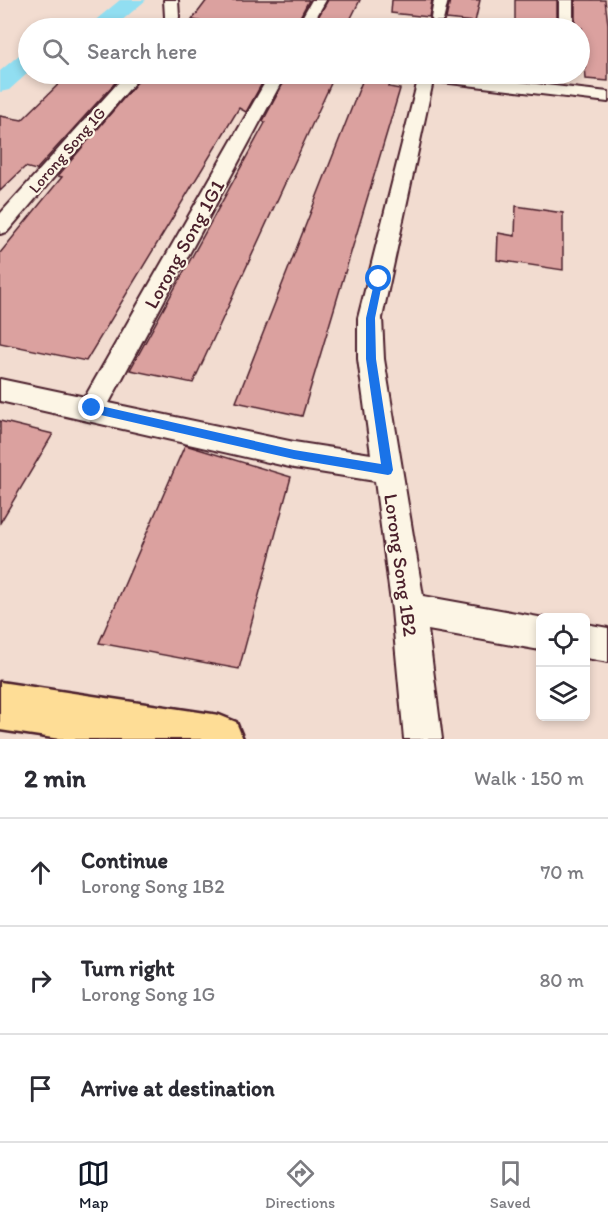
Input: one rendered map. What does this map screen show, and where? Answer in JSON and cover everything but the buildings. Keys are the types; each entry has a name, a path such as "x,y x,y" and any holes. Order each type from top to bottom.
{"main road":[{"path":"0,706 219,739"}],"street":[{"path":"171,0 172,18"},
{"path":"309,18 319,0"},
{"path":"438,18 441,0"},
{"path":"566,0 566,18"},
{"name":"Lorong Song 1G","path":"0,227 125,84"},
{"name":"Lorong Song 1G1","path":"92,408 272,84"},
{"name":"Lorong Song 1B2","path":"417,84 370,318 371,359 409,610 423,739"},
{"path":"502,84 608,97"},
{"path":"568,84 568,92"},
{"path":"0,390 92,408 294,454 388,470"},
{"path":"409,610 536,632"},
{"path":"590,642 608,645"}],"waterway":[{"path":"111,18 135,0"},
{"path":"0,84 18,69"}],"route":[{"path":"92,408 294,454 388,470 371,359 370,318 379,279"}]}
